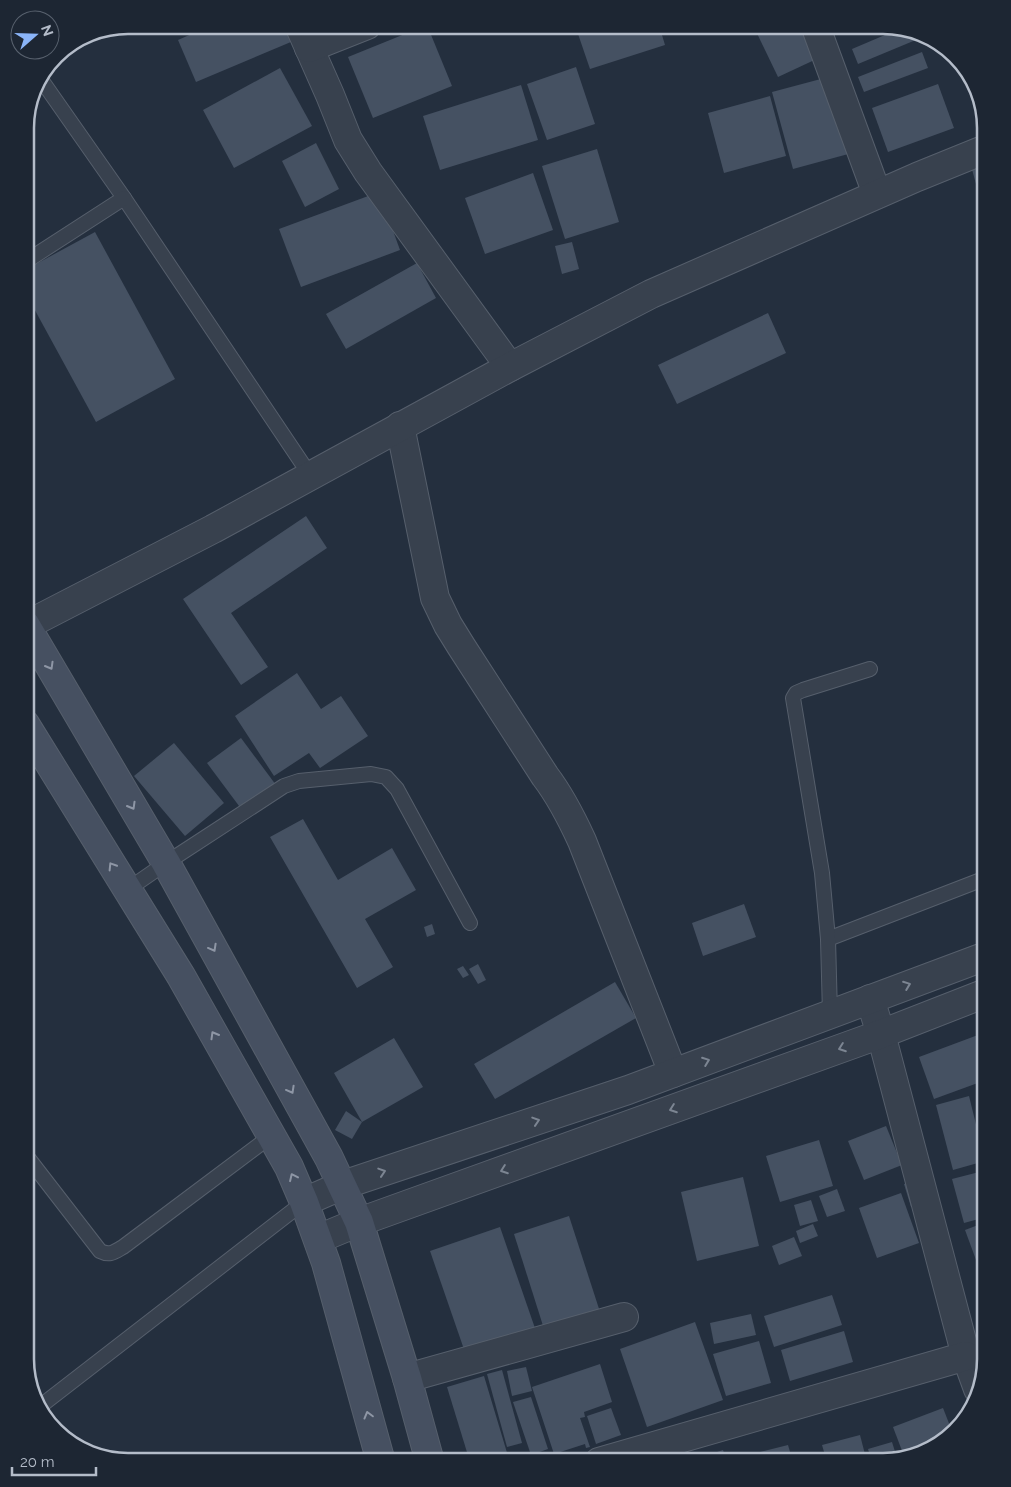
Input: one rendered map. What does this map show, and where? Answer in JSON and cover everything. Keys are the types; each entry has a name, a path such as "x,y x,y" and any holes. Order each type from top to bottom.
{"main road":[{"path":"34,640 166,863 330,1158 359,1222 407,1378 428,1453"},
{"path":"34,739 181,976 288,1167 304,1202 326,1263 379,1453"}],"street":[{"path":"320,34 304,37 348,140 368,172 510,367"},
{"path":"818,34 878,194"},
{"path":"34,620 213,529 510,367 652,294 878,194 977,153"},
{"path":"400,426 435,598 461,646 571,815 674,1073"},
{"path":"304,1202 343,1185 628,1090 977,959"},
{"path":"318,1239 359,1222 881,1034 977,997"},
{"path":"870,999 881,1034 966,1356 975,1380"},
{"path":"407,1378 624,1317"},
{"path":"629,1453 966,1356"}],"lane":[{"path":"44,84 124,198 310,476"},
{"path":"34,256 124,198"},
{"path":"830,1014 828,940 821,864 793,698 796,693 802,690 870,669"},
{"path":"127,890 284,786 299,781 371,774 386,777 398,788 470,923"},
{"path":"828,940 977,882"},
{"path":"34,1166 100,1251 106,1254 113,1253 123,1247 272,1136"},
{"path":"45,1403 304,1202"}],"building":[{"path":"192,34 296,34 298,39 196,82 178,40"},
{"path":"405,34 431,34 452,86 373,118 348,57"},
{"path":"578,34 662,34 665,45 590,69"},
{"path":"757,34 812,34 823,56 778,77"},
{"path":"887,34 916,40 858,64 852,49"},
{"path":"922,52 928,68 864,92 858,77"},
{"path":"576,67 595,124 547,140 527,84"},
{"path":"280,68 312,126 234,168 203,110"},
{"path":"832,76 852,153 793,169 772,92"},
{"path":"938,84 954,128 888,152 872,108"},
{"path":"521,85 538,140 440,170 423,116"},
{"path":"770,96 786,156 724,173 708,113"},
{"path":"316,143 339,189 305,207 282,161"},
{"path":"597,149 619,222 565,239 542,166"},
{"path":"977,160 976,184 970,162"},
{"path":"533,173 553,230 485,254 465,198"},
{"path":"379,192 400,250 301,287 279,229"},
{"path":"95,232 175,379 96,422 34,308 34,265"},
{"path":"572,242 579,269 562,274 555,246"},
{"path":"417,263 436,298 346,349 326,314"},
{"path":"768,313 786,353 677,404 658,365"},
{"path":"306,516 327,548 231,613 268,667 241,685 183,599"},
{"path":"297,673 321,709 341,696 368,736 320,768 309,753 274,776 235,716"},
{"path":"241,738 276,785 242,810 207,763"},
{"path":"174,743 224,803 185,836 134,776"},
{"path":"303,819 338,880 392,848 416,890 365,919 393,967 357,988 270,837"},
{"path":"744,904 756,937 703,956 692,923"},
{"path":"432,924 435,934 427,937 424,927"},
{"path":"478,964 486,980 478,984 469,969"},
{"path":"463,966 469,975 463,978 457,969"},
{"path":"615,982 636,1018 495,1099 474,1064"},
{"path":"977,1035 977,1083 934,1099 919,1057"},
{"path":"394,1038 423,1087 362,1122 334,1073"},
{"path":"969,1096 977,1128 977,1163 953,1170 936,1105"},
{"path":"346,1111 362,1122 352,1139 335,1130"},
{"path":"886,1126 902,1165 864,1180 848,1141"},
{"path":"819,1140 833,1186 780,1202 766,1156"},
{"path":"977,1173 977,1219 964,1223 952,1179"},
{"path":"743,1177 759,1246 697,1261 681,1192"},
{"path":"913,1181 920,1205 911,1207 904,1184"},
{"path":"837,1189 845,1211 827,1217 819,1196"},
{"path":"901,1193 919,1243 877,1258 859,1208"},
{"path":"811,1200 818,1221 800,1226 794,1205"},
{"path":"569,1216 601,1315 545,1332 514,1234"},
{"path":"813,1224 818,1236 800,1243 796,1231"},
{"path":"977,1225 977,1263 965,1230"},
{"path":"500,1227 537,1334 467,1358 430,1251"},
{"path":"794,1237 802,1256 779,1265 772,1246"},
{"path":"832,1295 842,1325 774,1347 764,1316"},
{"path":"751,1314 756,1335 714,1344 710,1323"},
{"path":"695,1322 723,1400 647,1427 620,1349"},
{"path":"844,1331 853,1362 790,1381 781,1350"},
{"path":"759,1341 771,1383 726,1396 713,1354"},
{"path":"600,1364 612,1402 584,1412 585,1417 580,1418 590,1447 586,1448 585,1444 554,1453 532,1387"},
{"path":"526,1367 532,1391 512,1396 507,1371"},
{"path":"502,1370 522,1443 507,1447 487,1374"},
{"path":"484,1376 507,1453 467,1453 447,1387"},
{"path":"531,1397 548,1449 530,1453 513,1402"},
{"path":"611,1408 621,1435 596,1444 587,1416"},
{"path":"943,1408 950,1426 930,1441 902,1451 893,1427"},
{"path":"860,1435 865,1453 824,1453 822,1445"},
{"path":"892,1442 895,1452 869,1453 868,1449"},
{"path":"788,1445 790,1453 756,1453"}]}
